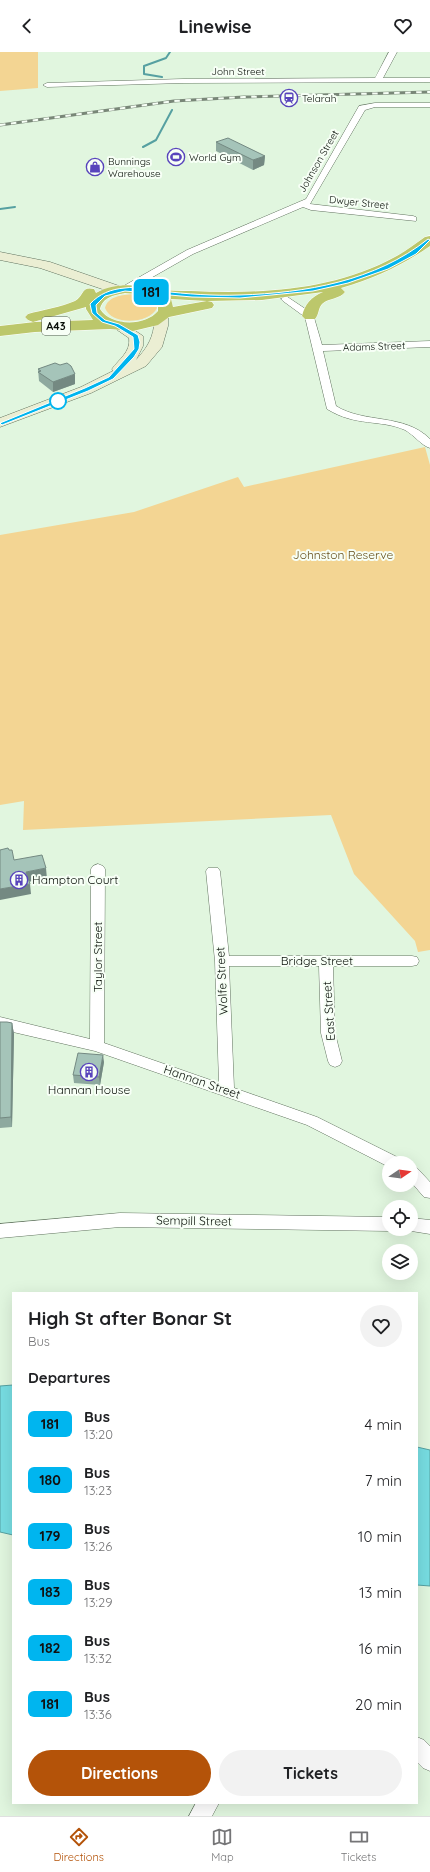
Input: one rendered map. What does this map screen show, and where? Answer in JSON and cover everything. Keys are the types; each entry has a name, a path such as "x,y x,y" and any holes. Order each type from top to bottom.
{"highway":[{"name":"A43","path":"0,325 66,316 92,300 121,290 240,297 313,290 347,282 386,268 414,253 430,240"},
{"path":"310,316 312,305 317,300 392,274 417,263 430,254"},
{"path":"152,292 166,302 166,310 162,319 165,322 178,316 351,288"},
{"path":"0,322 41,315 71,307 85,300 92,300 94,313 98,317 114,324"},
{"name":"A43","path":"0,331 35,327 143,324 162,319"}],"main road":[{"path":"0,256 18,258 54,266 121,290"},
{"path":"54,266 80,282 92,300"},
{"path":"0,423 86,390 131,369 149,356 155,347 162,319"},
{"path":"111,378 132,356 137,349 138,342 136,336 114,324"}],"street":[{"path":"377,81 393,52"},
{"name":"John Street","path":"47,85 183,81 430,80"},
{"name":"Johnson Street","path":"121,290 190,252 304,204 311,198 360,109 366,106 375,105 430,105"},
{"name":"Dwyer Street","path":"304,204 310,207 413,219"},
{"path":"152,292 155,271"},
{"path":"286,299 310,316 327,398 331,407 342,415 352,418 402,425 423,437 430,445"},
{"name":"Adams Street","path":"317,348 430,344"},
{"name":"Taylor Street","path":"97,1046 98,869"},
{"name":"Wolfe Street","path":"213,871 222,960 227,1090"},
{"name":"Bridge Street","path":"222,960 412,961"},
{"name":"East Street","path":"326,961 328,1032 335,1061"},
{"name":"Hannan Street","path":"0,1023 97,1046 227,1090 312,1121 382,1156"},
{"path":"418,1179 430,1192"},
{"name":"Sempill Street","path":"0,1231 120,1220 382,1224"},
{"path":"418,1226 430,1227"},
{"path":"418,1748 430,1761"},
{"path":"199,1816 208,1804"}],"green space":[{"path":"0,52 38,52 38,88 0,91"},
{"path":"133,294 141,295 154,300 157,308 153,313 146,317 131,321 115,318 109,314 105,308 109,301 116,297"},
{"name":"Johnston Reserve","path":"425,447 430,465 430,950 418,952 415,941 354,874 331,815 23,830 24,801 0,805 0,535 134,512 238,477 244,487"}],"water":[{"path":"12,1385 12,1535 0,1532 0,1386"},
{"path":"418,1447 430,1450 430,1586 418,1585"}],"building":[{"path":"228,138 265,156 253,160 216,142"},
{"path":"55,363 60,365 67,363 71,366 75,374 53,382 38,372 41,371 38,369"},
{"path":"8,848 9,850 12,850 14,860 42,855 46,868 26,872 30,884 0,889 0,850"},
{"path":"0,1022 12,1023 11,1117 0,1118"},
{"name":"Hannan House","path":"78,1053 103,1055 99,1077 73,1075"}],"waterway":[{"path":"162,77 144,74 144,66 166,58 170,52"},
{"path":"143,147 156,140 172,110"},
{"path":"0,209 15,207"}],"railway":[{"path":"0,125 174,101 244,97 430,92"}],"bus line":[{"name":"181","path":"0,423 86,390 111,378 132,356 137,349 138,342 136,336 129,330 103,321 94,313 94,302 109,292 125,289 137,289 154,293 192,296 240,297 313,290 347,282 375,273 406,258 430,240"}],"place":[{"name":"Telarah","path":"289,98"},
{"name":"World Gym","path":"176,157"},
{"name":"Bunnings Warehouse","path":"95,167"},
{"name":"Hampton Court","path":"19,880"},
{"name":"Hannan House","path":"89,1072"}]}
